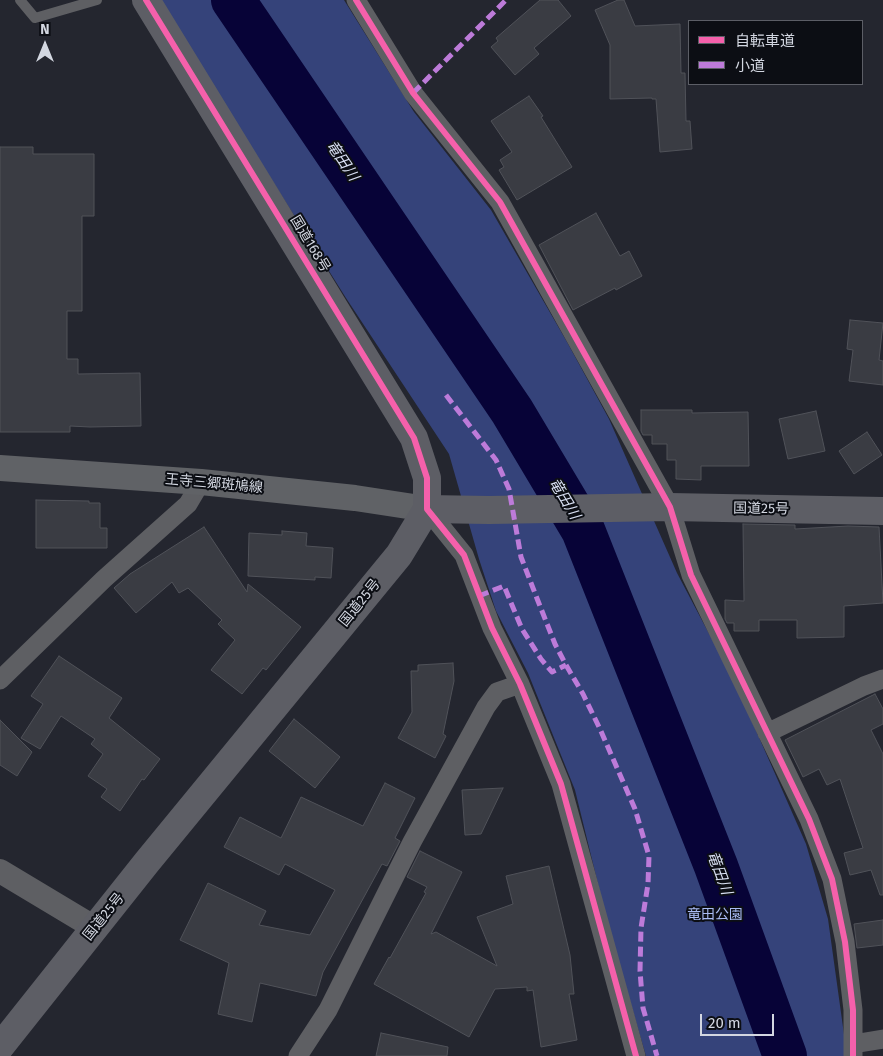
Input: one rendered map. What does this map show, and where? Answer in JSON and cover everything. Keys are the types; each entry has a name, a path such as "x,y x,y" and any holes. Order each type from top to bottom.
{"highway":[{"name":"国道168号","path":"146,0 414,438 427,478 426,510"},
{"name":"国道25号","path":"0,1047 147,862 399,555 426,510 670,507 883,511"}],"main road":[{"name":"王寺三郷斑鳩線","path":"0,468 201,482 355,498 426,510"}],"street":[{"path":"356,0 413,93 500,202 670,507 691,575 809,819 832,879 846,952 853,1010 853,1050 883,1039"},
{"path":"0,680 104,579 188,504 201,482"},
{"path":"426,510 464,556 492,628 520,684 561,784 636,1056"},
{"path":"767,733 864,686 883,679"},
{"path":"298,1056 328,1010 412,842 486,706 496,692 520,684"},
{"path":"0,871 95,928"}],"lane":[{"path":"20,0 35,18 98,0"}],"green space":[{"name":"竜田公園","path":"161,0 344,0 414,112 491,210 609,419 677,573 735,683 806,844 828,919 847,1056 646,1056 609,929 575,790 528,673 496,611 449,454 346,298 192,53"}],"building":[{"path":"540,0 558,0 571,16 534,48 539,54 515,75 491,47 498,41 496,38"},
{"path":"618,0 624,0 635,26 680,24 681,73 685,73 686,121 690,121 692,149 660,152 656,99 610,99 610,45 595,10"},
{"path":"529,96 543,116 541,117 572,167 517,200 499,170 504,167 500,160 512,152 491,121"},
{"path":"0,147 33,147 33,154 94,154 94,216 82,216 82,311 67,311 67,359 78,359 78,374 140,373 141,426 70,426 70,432 0,432"},
{"path":"596,213 620,256 629,251 642,276 573,310 539,245"},
{"path":"850,320 883,323 879,360 883,361 883,385 849,381 853,350 847,349"},
{"path":"641,410 692,410 692,413 748,412 749,466 701,466 701,480 676,479 676,460 667,460 667,444 652,444 652,435 643,435 641,431"},
{"path":"816,411 825,451 788,459 779,419"},
{"path":"867,432 882,455 854,474 839,451"},
{"path":"36,500 100,503 100,528 107,528 107,548 36,548"},
{"path":"743,524 795,525 795,529 848,526 879,527 883,603 844,606 844,637 797,638 797,620 759,620 759,631 734,631 734,623 727,623 725,619 725,600 744,601"},
{"path":"204,527 247,592 248,584 301,627 266,670 263,668 242,694 211,670 235,640 218,624 222,620 188,588 179,593 172,582 136,613 114,588 130,574"},
{"path":"282,531 307,533 306,546 333,548 331,578 315,577 315,580 248,576 249,533 282,535"},
{"path":"59,656 122,698 109,718 160,759 144,780 142,779 120,811 101,797 107,789 88,776 103,754 91,744 95,739 61,716 40,749 21,738 43,704 31,696"},
{"path":"453,663 454,681 443,734 446,736 435,758 398,738 412,712 411,671 418,671 418,665"},
{"path":"875,694 883,709 883,724 871,730 883,754 883,895 880,895 871,870 850,875 844,853 863,848 840,779 827,785 819,769 803,777 785,740"},
{"path":"294,719 340,757 315,788 269,751"},
{"path":"0,720 32,752 17,776 0,765"},
{"path":"385,783 415,798 395,838 400,841 387,866 382,864 323,972 316,996 260,983 252,1022 218,1014 229,963 180,940 208,883 266,911 259,925 310,935 335,890 285,864 279,875 224,847 240,817 281,838 301,797 363,826"},
{"path":"503,788 481,834 465,835 462,790"},
{"path":"420,851 462,872 431,934 436,932 497,966 477,917 513,904 506,876 549,866 570,955 574,994 569,994 577,1040 541,1047 533,990 527,991 527,987 495,989 469,1037 374,984 426,893 424,892 427,887 407,877"},
{"path":"883,920 883,945 857,948 854,924"},
{"path":"381,1033 448,1047 447,1056 376,1056"}],"waterway":[{"name":"竜田川","path":"233,0 512,411 583,530 716,866 785,1056"}],"marked path":[{"path":"413,93 506,0"},
{"path":"446,395 496,460 509,489 521,557 555,644 600,729 635,809 649,856 648,884 641,928 640,971 643,1008 657,1056"},
{"path":"479,596 504,586 522,629 541,659 552,672 566,665"}],"cycle path":[{"path":"146,0 414,438 427,478 427,509 464,555 492,628 520,684 561,784 636,1056"},
{"path":"356,0 413,93 500,202 670,507 691,575 809,819 832,879 845,942 853,1010 853,1056"}]}
